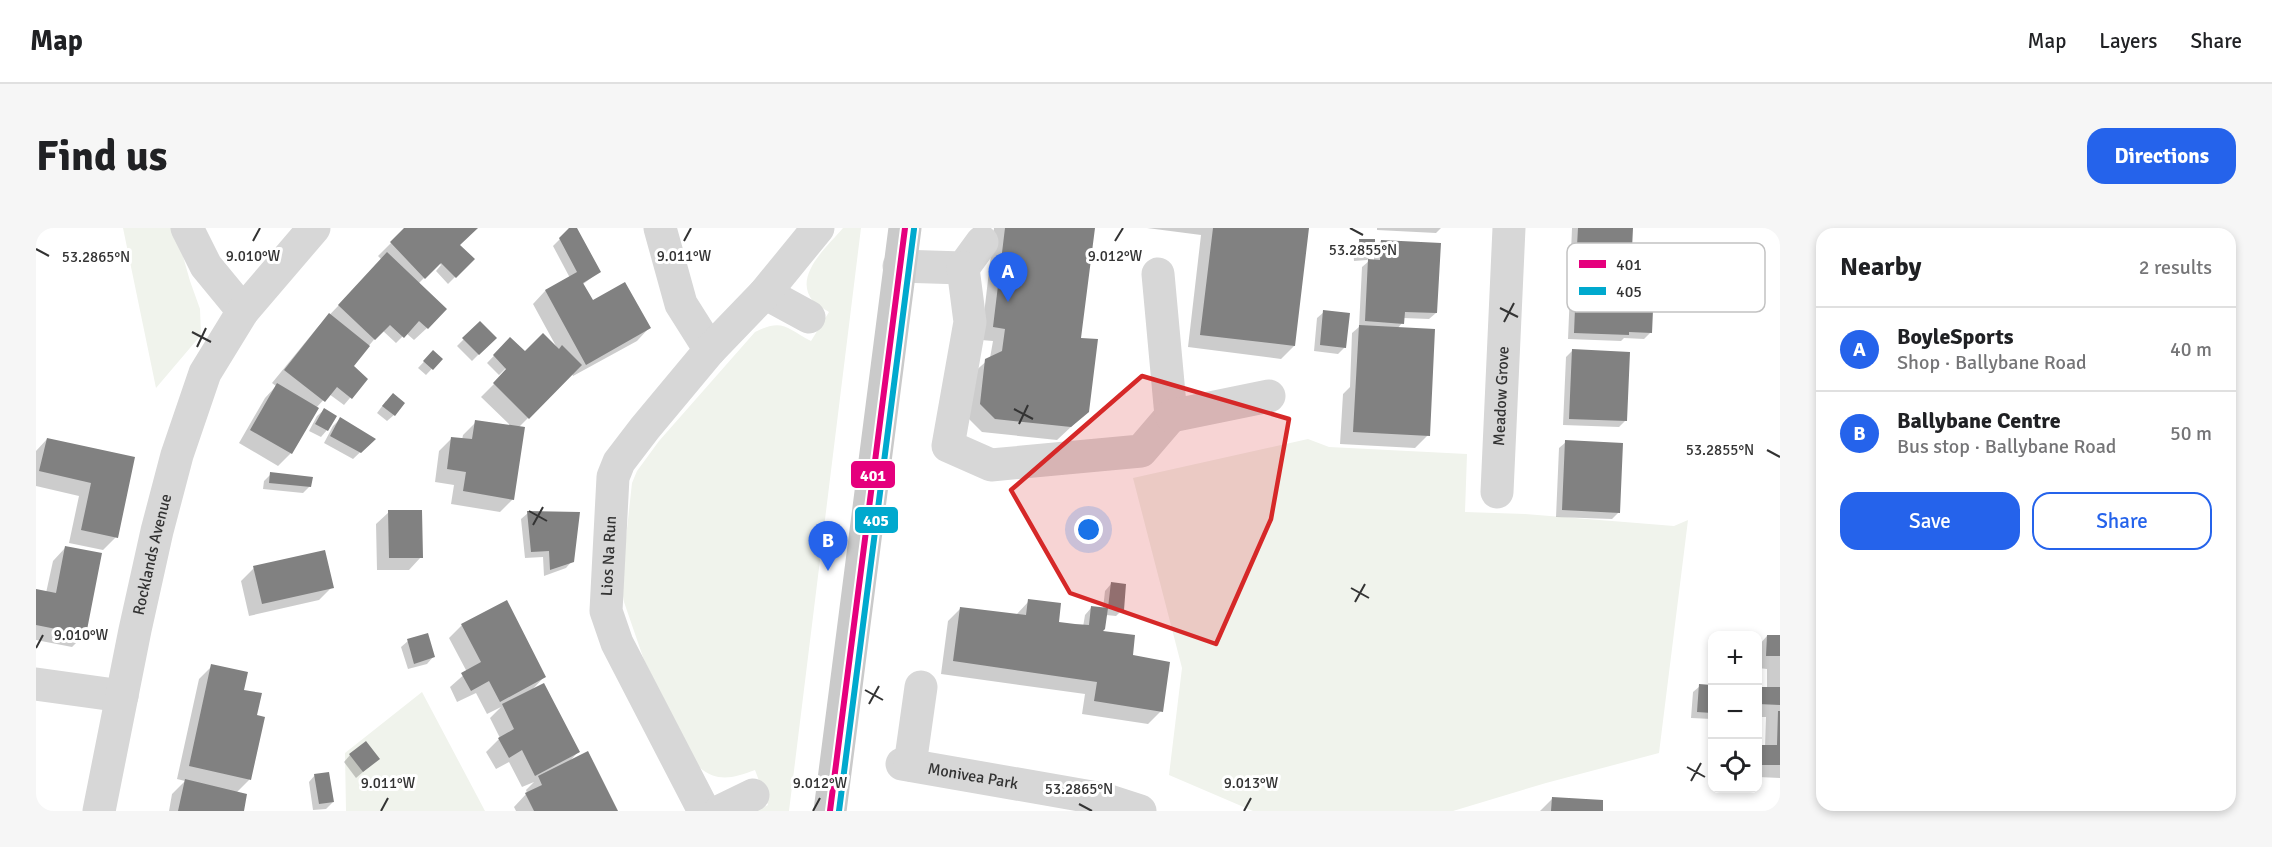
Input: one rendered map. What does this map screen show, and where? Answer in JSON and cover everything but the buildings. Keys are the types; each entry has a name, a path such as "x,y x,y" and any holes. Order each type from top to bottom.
{"main road":[{"path":"830,811 904,228"}],"street":[{"path":"188,228 206,266 243,311"},
{"name":"Rocklands Avenue","path":"99,811 157,531 177,455 209,363 243,311 314,228"},
{"path":"660,228 681,304 710,350"},
{"name":"Lios Na Run","path":"704,811 617,643 605,607 610,499 615,469 645,428 710,350 765,293 818,228"},
{"name":"Meadow Grove","path":"1497,492 1509,228"},
{"path":"982,242 963,268 970,322 948,446 991,465 1141,451 1171,416 1269,396"},
{"path":"899,266 963,268"},
{"path":"1158,274 1171,416"},
{"path":"765,293 809,317"},
{"path":"36,684 122,696"},
{"name":"Monivea Park","path":"921,687 906,764 1103,799 1140,811"},
{"path":"720,811 753,795"}],"highlighted area":[{"path":"1142,376 1289,419 1271,519 1216,644 1070,593 1011,490"}],"shaded area":[{"path":"123,228 175,228 200,309 201,335 156,388"},
{"path":"843,228 861,228 789,811 756,811 768,805 755,770 726,778 713,775 699,767 644,660 624,602 621,584 632,483 637,471 659,441 755,332 778,325 811,341 829,312 813,301 808,291 809,272 821,252"},
{"path":"1308,439 1329,447 1467,454 1465,512 1525,514 1674,526 1688,520 1659,753 1453,811 1253,811 1169,775 1182,668 1133,478"},
{"path":"422,692 485,811 346,811 345,753"}],"transit line":[{"name":"401","path":"830,811 905,228"},
{"name":"405","path":"839,811 914,229"}],"place":[{"name":"BoyleSports","path":"1008,302"},
{"name":"Ballybane Centre","path":"828,571"}]}
